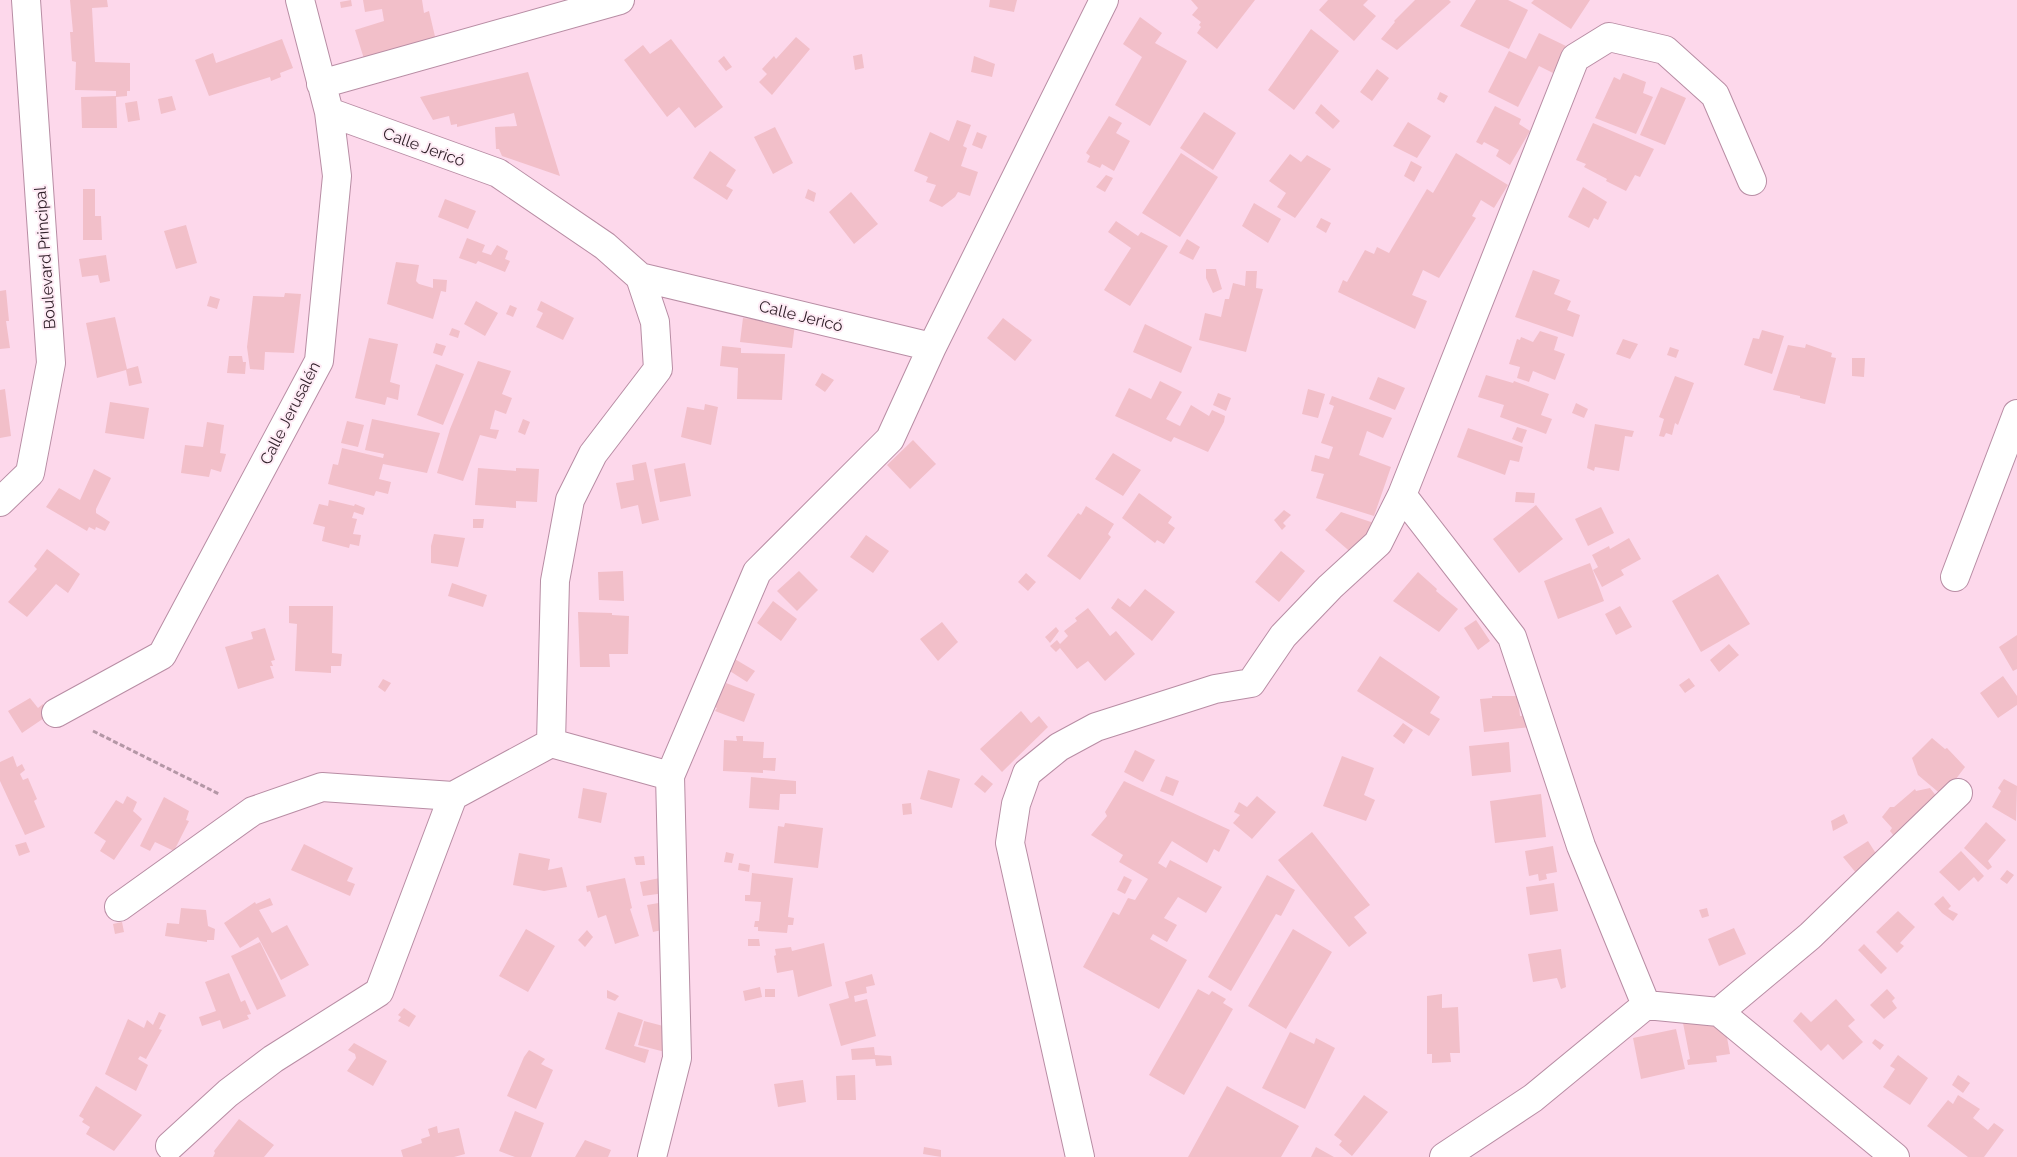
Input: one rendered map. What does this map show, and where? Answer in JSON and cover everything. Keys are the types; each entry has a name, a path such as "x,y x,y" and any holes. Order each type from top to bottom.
{"street":[{"name":"Boulevard Principal","path":"0,502 30,473 51,363 26,0"},
{"name":"Calle Jerusalén","path":"56,713 162,655 319,361 337,176 329,112 300,0"},
{"path":"321,84 620,0"},
{"path":"652,1157 677,1058 670,776 757,572 890,439 932,347 1104,0"},
{"path":"1080,1157 1010,843 1016,804 1027,773 1059,747 1096,727 1215,689 1251,683 1283,636 1330,587 1378,543 1402,495 1575,58 1609,37 1665,50 1715,95 1752,181"},
{"name":"Calle Jericó","path":"329,112 498,173 605,246 640,277 932,347"},
{"path":"551,743 556,580 570,500 593,454 658,369 655,322 640,277"},
{"path":"1955,577 2017,414"},
{"path":"1402,495 1512,638 1581,846 1646,1005"},
{"path":"119,907 253,811 322,787 453,796 551,743 670,776"},
{"path":"1719,1012 1810,936 1958,793"},
{"path":"170,1146 228,1093 272,1059 379,992 453,796"},
{"path":"1444,1157 1533,1098 1646,1005 1719,1012 1895,1157"}],"path":[{"path":"56,713 253,811"}],"building":[{"path":"70,0 107,0 108,7 92,8 95,62 130,63 130,91 127,91 127,96 116,97 117,128 82,128 81,97 116,96 116,91 75,90 76,62 72,61 70,32 73,32"},
{"path":"351,0 352,6 341,8 340,2"},
{"path":"363,0 422,0 424,13 429,11 437,45 365,62 355,30 384,21 382,9 365,12"},
{"path":"990,0 1017,0 1014,12 989,7"},
{"path":"1191,0 1255,0 1217,49 1197,33 1201,27 1199,25 1201,22 1192,15 1198,8"},
{"path":"1328,0 1368,0 1363,5 1376,16 1354,41 1319,10"},
{"path":"1415,0 1449,0 1451,2 1397,50 1381,39 1394,21"},
{"path":"1476,0 1508,0 1528,10 1509,49 1460,26"},
{"path":"1534,0 1590,0 1571,29 1531,3"},
{"path":"1140,17 1162,33 1155,43 1187,61 1150,126 1115,105 1142,57 1123,44"},
{"path":"1311,29 1339,51 1294,110 1268,90"},
{"path":"1539,33 1566,46 1553,73 1539,66 1518,107 1488,92 1509,51 1526,59"},
{"path":"796,37 810,49 772,95 759,82 767,74 762,69 774,56 776,59"},
{"path":"282,39 293,68 280,73 281,77 271,81 270,77 209,96 195,60 213,53 216,63"},
{"path":"671,39 723,107 695,128 679,107 667,117 624,60 643,45 650,54"},
{"path":"862,54 864,68 855,70 853,56"},
{"path":"724,56 732,67 726,71 718,61"},
{"path":"974,56 995,64 992,77 971,72"},
{"path":"1377,69 1389,78 1372,101 1360,92"},
{"path":"528,72 560,176 502,156 499,149 496,149 495,127 517,126 514,113 457,127 457,124 451,125 449,116 433,120 420,97"},
{"path":"1623,73 1646,82 1643,93 1653,97 1636,134 1595,118 1614,77 1620,80"},
{"path":"1661,87 1686,98 1665,145 1640,135"},
{"path":"1440,92 1448,96 1444,103 1437,99"},
{"path":"172,96 176,110 161,114 158,99"},
{"path":"137,101 140,120 128,122 125,103"},
{"path":"1321,104 1340,121 1333,129 1315,113"},
{"path":"1495,106 1521,119 1519,124 1530,131 1510,165 1496,156 1499,150 1484,142 1482,145 1476,142"},
{"path":"1204,112 1236,133 1213,170 1180,148"},
{"path":"1109,116 1122,123 1116,133 1130,141 1114,171 1102,164 1100,168 1087,162 1090,156 1086,153"},
{"path":"957,120 971,125 963,146 967,148 961,166 978,172 970,196 958,192 955,197 942,207 929,201 936,185 926,182 928,177 914,171 930,132 949,141"},
{"path":"1408,122 1431,136 1417,158 1393,146"},
{"path":"1593,123 1654,149 1640,177 1635,175 1626,191 1606,181 1607,179 1584,167 1586,164 1576,160"},
{"path":"775,127 793,163 773,174 754,137"},
{"path":"977,132 987,136 982,149 972,145"},
{"path":"710,151 736,170 726,186 733,190 727,200 693,178"},
{"path":"1181,153 1218,177 1180,237 1142,213"},
{"path":"1456,153 1508,185 1494,208 1481,200 1472,216 1476,218 1439,278 1423,270 1412,295 1427,301 1415,329 1338,292 1343,280 1347,282 1365,250 1374,254 1377,247 1389,253 1427,189 1433,193"},
{"path":"1290,154 1301,162 1307,155 1331,169 1295,218 1277,207 1286,193 1269,181"},
{"path":"1411,161 1422,167 1414,182 1404,176"},
{"path":"1106,175 1113,178 1105,192 1096,187"},
{"path":"1583,187 1607,202 1598,220 1594,218 1589,228 1568,217"},
{"path":"83,189 95,189 95,216 101,216 102,240 83,240"},
{"path":"808,189 816,193 814,202 805,198"},
{"path":"851,192 878,224 854,244 829,212"},
{"path":"445,199 476,211 468,229 438,217"},
{"path":"1254,203 1281,219 1268,243 1242,226"},
{"path":"1321,218 1331,223 1326,233 1316,227"},
{"path":"1116,221 1138,236 1141,232 1168,246 1130,306 1104,290 1131,248 1108,232"},
{"path":"186,225 197,263 176,269 164,231"},
{"path":"467,238 485,245 482,252 491,255 497,245 508,251 505,259 510,261 505,272 478,261 476,264 459,258"},
{"path":"1187,239 1200,247 1193,260 1179,253"},
{"path":"106,255 110,281 100,283 98,275 82,277 79,259"},
{"path":"396,262 419,265 416,281 419,284 433,288 433,279 447,280 446,292 441,291 433,319 387,304"},
{"path":"1206,269 1216,269 1222,289 1213,293 1206,278"},
{"path":"1533,270 1560,280 1554,294 1571,301 1567,310 1580,315 1573,337 1515,317"},
{"path":"1246,271 1257,271 1256,288 1263,289 1246,352 1199,340 1205,313 1221,317 1225,299 1229,299 1233,283 1245,286"},
{"path":"6,290 9,321 6,321 10,348 0,349 0,291"},
{"path":"285,293 301,294 294,353 265,352 264,370 250,369 247,347 253,296 284,297"},
{"path":"210,296 220,299 217,309 207,306"},
{"path":"476,301 498,313 485,336 464,324"},
{"path":"541,301 574,318 563,340 536,327 543,313 537,310"},
{"path":"510,305 517,308 513,317 506,314"},
{"path":"115,317 127,369 138,366 142,383 129,386 126,370 97,378 86,323"},
{"path":"743,318 795,324 792,348 740,342"},
{"path":"1003,318 1032,340 1015,361 987,338"},
{"path":"1145,324 1192,347 1181,373 1133,352"},
{"path":"452,328 460,331 458,338 449,335"},
{"path":"1762,330 1784,336 1772,374 1744,365 1753,338 1759,339"},
{"path":"1540,331 1558,337 1554,350 1565,354 1555,380 1533,371 1529,382 1517,378 1520,367 1509,364 1517,339 1520,340 1521,337 1533,342"},
{"path":"369,338 398,344 390,382 400,385 398,400 387,397 385,405 355,398"},
{"path":"1623,339 1638,344 1630,359 1616,354"},
{"path":"436,343 446,346 442,356 433,353"},
{"path":"1806,344 1832,353 1831,357 1836,358 1825,404 1773,390 1788,345 1805,348"},
{"path":"722,346 741,348 741,353 785,354 782,400 737,399 738,368 720,366"},
{"path":"1670,347 1679,350 1676,358 1667,355"},
{"path":"229,356 242,356 243,362 246,362 245,374 227,373"},
{"path":"1852,358 1865,358 1864,377 1852,376"},
{"path":"478,361 511,371 502,394 512,398 506,414 495,410 490,429 499,430 496,439 480,435 463,481 437,473 450,429"},
{"path":"436,364 464,374 443,425 417,415"},
{"path":"822,373 834,380 825,392 815,385"},
{"path":"1486,375 1513,383 1514,381 1549,394 1541,415 1552,419 1546,434 1500,417 1504,405 1478,397"},
{"path":"1675,376 1694,383 1678,425 1675,423 1672,435 1666,433 1664,437 1659,436 1664,419 1659,417"},
{"path":"1378,377 1405,388 1395,410 1369,399"},
{"path":"1160,381 1182,392 1166,419 1180,426 1191,405 1209,416 1212,410 1225,416 1224,422 1208,452 1174,437 1171,442 1115,416 1129,388 1151,399"},
{"path":"5,389 11,436 0,438 0,390"},
{"path":"1308,389 1325,394 1318,418 1302,414"},
{"path":"1218,393 1231,398 1226,411 1213,405"},
{"path":"1332,396 1392,418 1383,438 1367,431 1359,455 1391,467 1374,516 1316,498 1324,474 1311,471 1315,455 1329,459 1333,447 1321,443 1334,406 1329,404"},
{"path":"110,402 149,408 144,439 105,433"},
{"path":"1576,403 1588,409 1584,418 1572,413"},
{"path":"705,404 718,407 711,445 681,437 687,407 704,410"},
{"path":"372,419 440,433 427,473 383,464 379,479 391,482 388,494 376,491 374,496 328,484 333,464 338,465 342,448 383,458 384,454 365,450"},
{"path":"523,419 530,422 525,435 518,432"},
{"path":"347,421 364,425 358,447 341,443"},
{"path":"207,422 224,425 220,453 226,454 221,472 211,469 209,477 181,473 185,445 203,447"},
{"path":"1595,424 1634,431 1632,437 1625,436 1619,471 1595,467 1594,471 1587,468"},
{"path":"1517,427 1527,430 1522,443 1512,439"},
{"path":"1468,428 1523,447 1519,462 1510,460 1505,475 1457,457"},
{"path":"913,440 936,464 910,489 887,465"},
{"path":"1113,453 1141,470 1123,496 1095,479"},
{"path":"646,462 659,520 642,524 638,505 621,509 616,483 634,480 632,465"},
{"path":"685,463 691,496 660,502 654,469"},
{"path":"478,468 516,471 516,468 539,469 537,502 516,501 516,508 475,505"},
{"path":"94,469 111,478 96,509 96,513 110,522 105,531 96,527 95,530 89,527 87,531 46,507 59,488 80,500"},
{"path":"1516,492 1535,493 1534,503 1515,502"},
{"path":"1139,493 1172,517 1168,523 1175,528 1164,544 1157,540 1155,543 1122,518"},
{"path":"329,500 354,506 355,504 365,508 363,515 354,512 352,518 357,519 353,534 361,535 359,546 350,544 349,548 322,541 325,527 313,524 319,504 328,506"},
{"path":"1536,505 1563,539 1519,573 1493,539"},
{"path":"1086,506 1114,524 1108,534 1111,537 1080,580 1047,556 1078,513 1081,515"},
{"path":"1601,507 1614,533 1588,546 1575,519"},
{"path":"1284,510 1291,515 1283,523 1286,526 1282,530 1274,520"},
{"path":"1341,512 1380,525 1354,555 1325,530"},
{"path":"473,519 484,519 483,528 473,528"},
{"path":"434,534 465,538 458,567 431,563 431,546"},
{"path":"866,535 889,551 873,573 850,557"},
{"path":"1629,538 1641,559 1621,570 1624,575 1602,587 1593,570 1598,567 1592,555 1609,546 1610,549"},
{"path":"47,549 80,574 68,593 56,584 27,617 8,602 37,569 34,566"},
{"path":"1281,551 1305,571 1279,602 1255,582"},
{"path":"1590,563 1604,601 1558,619 1544,581"},
{"path":"623,571 624,601 599,600 598,572"},
{"path":"799,571 818,590 797,611 777,591"},
{"path":"1418,572 1437,589 1436,591 1458,609 1439,632 1393,601"},
{"path":"1026,573 1036,582 1028,591 1018,582"},
{"path":"1718,574 1750,624 1701,652 1672,601"},
{"path":"452,583 487,595 483,607 448,596"},
{"path":"1145,589 1175,612 1152,641 1111,608 1118,598 1130,607"},
{"path":"773,601 797,619 781,641 757,623"},
{"path":"289,606 333,606 332,653 342,654 341,666 331,666 331,673 295,671 297,624 289,623"},
{"path":"1620,606 1632,627 1616,635 1605,614"},
{"path":"1088,608 1110,636 1116,631 1135,654 1105,681 1088,661 1077,669 1060,648 1056,652 1050,646 1057,640 1060,644 1068,636 1064,631 1077,621 1075,618"},
{"path":"578,612 612,613 612,615 629,616 628,654 609,654 610,667 580,667"},
{"path":"1476,620 1490,641 1478,650 1464,628"},
{"path":"942,622 958,642 938,661 920,639"},
{"path":"1056,627 1059,631 1050,643 1045,637"},
{"path":"265,628 275,660 271,661 273,666 270,666 274,678 238,689 225,647 253,639 251,632"},
{"path":"2017,635 2017,669 2013,671 1999,647"},
{"path":"1729,644 1739,655 1719,672 1710,660"},
{"path":"728,655 755,671 747,682 722,666"},
{"path":"1380,656 1440,697 1430,713 1440,719 1429,736 1357,691"},
{"path":"2003,676 2017,696 2017,705 1998,718 1980,693"},
{"path":"1689,678 1695,686 1685,693 1679,685"},
{"path":"383,679 391,683 385,692 378,687"},
{"path":"716,681 725,686 726,683 755,694 744,722 715,711 717,708 706,703"},
{"path":"1492,696 1518,696 1520,716 1529,715 1531,727 1484,732 1480,699 1492,698"},
{"path":"30,698 38,708 43,704 50,714 22,733 8,711"},
{"path":"1021,711 1031,723 1039,716 1048,727 1002,772 980,749"},
{"path":"1403,723 1413,730 1404,744 1393,736"},
{"path":"736,736 743,736 743,741 764,742 763,758 776,758 775,771 763,770 763,773 723,771 724,740 737,741"},
{"path":"1932,738 1945,749 1947,748 1965,767 1943,796 1918,775 1912,758"},
{"path":"1509,742 1511,772 1472,776 1469,746"},
{"path":"1135,750 1155,760 1143,782 1124,772"},
{"path":"13,756 17,767 22,764 25,770 20,774 23,780 28,778 37,799 34,801 45,827 25,835 0,781 0,762"},
{"path":"1342,756 1374,768 1364,795 1375,800 1366,821 1323,806"},
{"path":"928,770 960,779 952,808 920,799"},
{"path":"982,775 993,784 985,793 974,784"},
{"path":"1166,776 1179,781 1173,796 1160,791"},
{"path":"751,777 796,781 796,794 780,794 779,810 749,808"},
{"path":"2004,779 2017,786 2016,821 1992,807 2001,791 1998,788"},
{"path":"1124,781 1230,830 1219,852 1214,849 1207,863 1172,841 1158,863 1166,868 1170,860 1222,887 1206,913 1178,897 1164,918 1177,925 1167,942 1153,934 1150,939 1187,960 1159,1009 1083,967 1113,912 1119,915 1128,898 1135,900 1148,879 1119,862 1123,855 1091,835 1107,816 1105,812"},
{"path":"583,788 607,793 601,823 578,818"},
{"path":"1930,788 1941,802 1898,841 1890,831 1892,828 1882,817 1890,807 1894,807 1915,789 1916,791"},
{"path":"1541,794 1546,837 1495,843 1490,801"},
{"path":"127,796 137,802 133,811 142,819 114,860 100,851 106,841 94,833 116,800 123,804"},
{"path":"1257,796 1276,812 1252,839 1233,823 1240,815 1234,812 1239,802 1247,807"},
{"path":"164,797 189,811 186,820 189,821 174,851 155,842 150,851 140,846"},
{"path":"911,803 912,814 903,815 902,804"},
{"path":"1844,814 1848,823 1833,831 1831,821"},
{"path":"1986,822 2006,840 1988,861 1992,867 1988,870 1964,848"},
{"path":"785,823 823,828 818,868 774,863 778,826 784,827"},
{"path":"1312,832 1370,905 1354,917 1367,933 1349,947 1278,860"},
{"path":"1868,841 1882,863 1861,879 1843,857"},
{"path":"26,842 30,852 19,856 15,845"},
{"path":"304,844 353,868 347,881 355,884 350,896 291,870"},
{"path":"1553,846 1557,872 1546,874 1547,879 1539,881 1538,874 1529,876 1525,851"},
{"path":"1961,851 1984,876 1978,882 1974,877 1959,891 1939,872"},
{"path":"726,852 734,854 732,863 724,862"},
{"path":"519,853 550,859 548,870 562,867 567,887 544,891 513,885"},
{"path":"644,856 645,865 636,865 634,857"},
{"path":"739,863 750,865 749,872 738,870"},
{"path":"2007,870 2014,875 2007,884 2000,879"},
{"path":"752,873 793,878 788,917 794,918 793,925 788,925 787,933 758,931 758,927 754,927 755,921 759,921 761,902 745,901 745,895 750,895"},
{"path":"1267,875 1295,890 1281,916 1276,914 1231,991 1208,977"},
{"path":"670,876 672,892 643,896 640,882"},
{"path":"1124,876 1132,880 1125,894 1117,890"},
{"path":"625,878 632,908 630,909 639,936 615,944 606,915 598,918 590,891 587,892 586,886"},
{"path":"1554,883 1558,911 1530,915 1526,887"},
{"path":"1943,896 1951,906 1948,909 1958,914 1953,921 1934,904"},
{"path":"270,898 273,905 259,910 272,933 287,925 309,965 281,980 258,937 240,948 224,923 255,902 256,904"},
{"path":"670,901 671,928 653,932 647,905"},
{"path":"181,908 206,910 208,926 215,929 214,940 207,940 207,942 165,936 167,923 179,924"},
{"path":"1707,908 1709,916 1702,918 1699,910"},
{"path":"1898,911 1915,927 1900,943 1904,946 1897,953 1876,932"},
{"path":"122,922 124,932 115,934 113,924"},
{"path":"1734,928 1746,954 1719,966 1708,939"},
{"path":"526,929 555,946 528,992 499,976"},
{"path":"1293,929 1332,952 1286,1029 1248,1006"},
{"path":"587,930 593,937 585,947 578,940"},
{"path":"748,939 759,939 760,946 748,946"},
{"path":"260,942 286,996 257,1010 231,956"},
{"path":"824,943 832,986 798,997 793,970 777,973 774,956 776,955 775,949 791,947 792,951"},
{"path":"1864,944 1887,968 1881,974 1858,950"},
{"path":"1561,949 1566,987 1561,989 1557,978 1533,982 1528,954"},
{"path":"229,973 241,1002 245,1000 251,1014 247,1015 249,1019 223,1029 220,1020 202,1026 199,1017 216,1011 205,982"},
{"path":"872,974 875,985 866,987 867,993 854,996 855,1002 867,999 876,1036 841,1046 829,1004 849,998 845,982"},
{"path":"760,987 762,997 745,1001 743,991"},
{"path":"765,989 775,989 775,997 765,997"},
{"path":"1198,989 1209,995 1212,991 1226,999 1223,1003 1233,1009 1184,1095 1149,1075"},
{"path":"1887,989 1895,998 1892,1001 1897,1008 1884,1019 1870,1005"},
{"path":"607,990 619,996 615,1001 607,998"},
{"path":"1442,994 1442,1008 1458,1007 1460,1053 1450,1053 1451,1062 1432,1063 1432,1054 1427,1054 1427,996"},
{"path":"1836,999 1855,1020 1848,1026 1863,1042 1843,1060 1828,1044 1821,1051 1793,1021 1801,1012 1811,1022"},
{"path":"404,1008 416,1016 409,1027 398,1021 401,1017 398,1015"},
{"path":"159,1012 166,1015 159,1029 162,1030 146,1059 140,1056 138,1059 148,1065 136,1091 105,1074 128,1019 144,1028 147,1020 153,1025"},
{"path":"618,1012 643,1020 634,1046 649,1050 645,1063 605,1049"},
{"path":"1708,1019 1724,1021 1730,1054 1716,1056 1717,1062 1688,1065 1687,1060 1690,1059 1683,1023"},
{"path":"644,1021 671,1028 665,1052 638,1045"},
{"path":"1676,1029 1685,1069 1641,1079 1633,1038"},
{"path":"1290,1032 1314,1044 1316,1038 1335,1048 1305,1109 1262,1088"},
{"path":"1875,1039 1884,1045 1880,1050 1872,1043"},
{"path":"354,1043 387,1061 373,1086 347,1071 356,1058 355,1054 348,1050"},
{"path":"874,1047 875,1055 891,1056 892,1065 876,1066 875,1059 852,1060 851,1049"},
{"path":"529,1050 545,1059 541,1064 553,1070 536,1109 507,1096"},
{"path":"1898,1055 1928,1078 1910,1105 1883,1087 1895,1069 1890,1066"},
{"path":"855,1075 856,1100 837,1100 836,1076"},
{"path":"1958,1075 1970,1083 1963,1093 1952,1085"},
{"path":"803,1080 806,1102 778,1107 774,1084"},
{"path":"96,1086 142,1115 114,1151 86,1134 90,1127 82,1122 84,1119 79,1116"},
{"path":"1227,1086 1299,1126 1281,1157 1188,1157"},
{"path":"1364,1095 1388,1112 1352,1156 1339,1145 1342,1141 1334,1135"},
{"path":"1958,1095 1980,1109 1973,1118 1988,1130 1994,1123 2004,1130 1984,1157 1968,1157 1927,1126 1948,1100 1953,1104"},
{"path":"515,1111 544,1123 531,1157 515,1157 499,1151"},
{"path":"239,1119 274,1145 264,1157 213,1157 214,1151"},
{"path":"437,1126 438,1133 459,1128 465,1154 454,1157 403,1157 401,1150 422,1143 421,1139 430,1136 428,1129"},
{"path":"585,1140 611,1150 608,1157 575,1157"},
{"path":"924,1147 941,1150 941,1157 923,1154"},
{"path":"1316,1147 1334,1157 1311,1157"}]}
